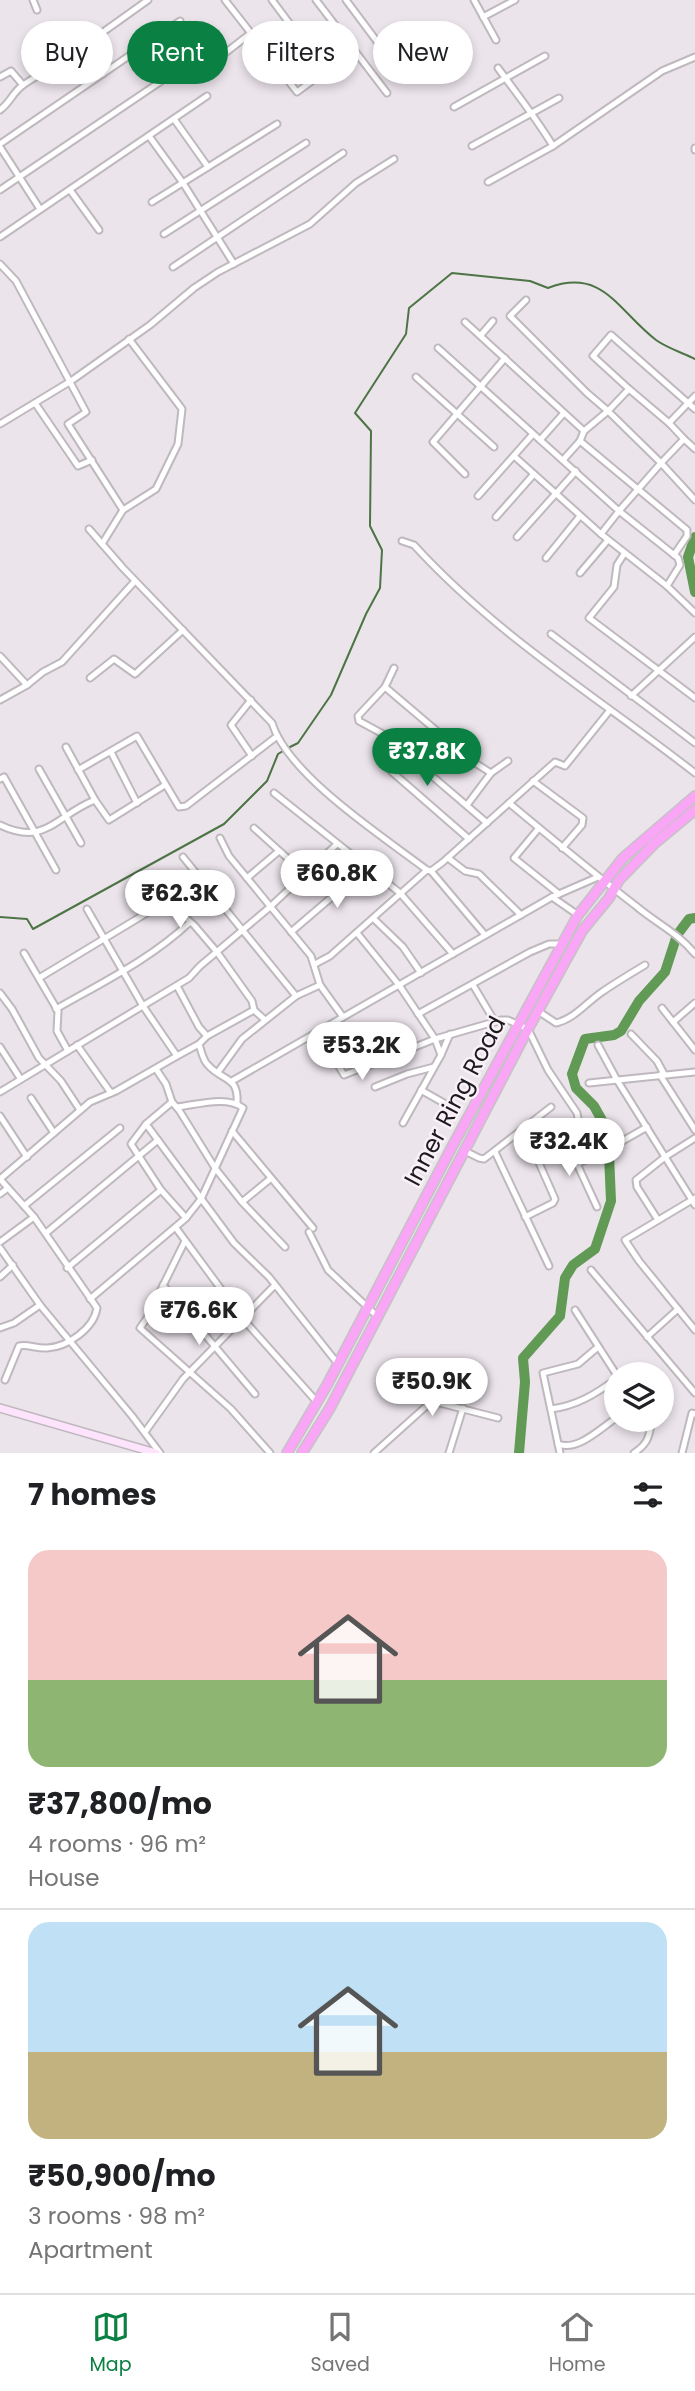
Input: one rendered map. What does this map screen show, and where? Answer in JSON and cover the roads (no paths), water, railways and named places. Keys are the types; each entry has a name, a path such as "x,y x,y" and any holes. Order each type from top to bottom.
{"highway":[{"name":"Inner Ring Road","path":"287,1453 338,1364 578,915 601,879 695,796"},
{"name":"Inner Ring Road","path":"302,1453 330,1408 582,931 620,880 654,844 695,810"}],"street":[{"path":"33,0 37,10"},
{"path":"113,25 148,0"},
{"path":"225,0 242,22"},
{"path":"272,0 288,21"},
{"path":"316,0 332,21"},
{"path":"346,0 373,36"},
{"path":"474,0 496,40"},
{"path":"483,17 515,0"},
{"path":"228,51 242,40"},
{"path":"359,55 387,93"},
{"path":"454,107 545,56"},
{"path":"488,182 553,146 662,71 695,57"},
{"path":"498,68 527,109 533,113 553,146"},
{"path":"0,77 11,71 23,85 13,92 10,103 0,110"},
{"path":"40,209 0,146 89,84"},
{"path":"0,190 157,84"},
{"path":"290,84 296,92 307,84"},
{"path":"0,237 207,96"},
{"path":"472,146 559,98"},
{"path":"174,119 208,167"},
{"path":"152,202 277,124"},
{"path":"149,136 183,183 234,264"},
{"path":"164,234 306,143"},
{"path":"173,267 343,153"},
{"path":"0,424 71,381 129,340 194,288 310,225 356,183 394,159"},
{"path":"70,190 99,230"},
{"path":"0,264 16,281 71,381 86,412 68,424 123,510"},
{"path":"526,300 510,316 661,463 695,500"},
{"path":"481,335 494,321"},
{"path":"465,322 584,431"},
{"path":"695,409 611,335 593,356 695,449"},
{"path":"102,544 123,510 156,489 178,444 182,410 129,340"},
{"path":"438,348 619,511 674,555 680,565 667,586"},
{"path":"465,474 433,442 455,413 505,358"},
{"path":"416,377 494,447"},
{"path":"563,460 580,441 584,431 629,389"},
{"path":"669,423 695,396"},
{"path":"35,403 78,466 92,460"},
{"path":"540,440 564,413"},
{"path":"478,496 533,434"},
{"path":"601,534 638,488 684,439"},
{"path":"580,441 687,530 687,536 674,555"},
{"path":"514,456 695,613"},
{"path":"517,537 576,471"},
{"path":"496,517 534,474"},
{"path":"546,558 580,516"},
{"path":"89,529 135,581 251,699 272,723 276,737 301,769 429,870 485,935"},
{"path":"580,573 608,540"},
{"path":"402,541 414,545 467,599 514,638 695,773"},
{"path":"624,554 617,565 614,587 589,618 695,698"},
{"path":"0,700 62,662 135,581"},
{"path":"90,678 114,659 135,674 183,630"},
{"path":"551,634 695,743"},
{"path":"631,696 695,637"},
{"path":"0,656 27,685"},
{"path":"394,668 385,687 358,716 359,721 383,734 487,823"},
{"path":"385,687 472,761 491,773"},
{"path":"251,699 231,725 252,756"},
{"path":"315,964 330,956 400,893 448,858 555,762 565,766 610,710"},
{"path":"78,771 137,736 179,807 186,806 276,737"},
{"path":"66,747 109,820 165,785"},
{"path":"111,752 137,803"},
{"path":"467,805 491,773 508,761"},
{"path":"39,769 81,843"},
{"path":"391,771 469,839"},
{"path":"0,779 4,777 55,870"},
{"path":"533,781 583,818 582,825 562,848"},
{"path":"274,793 400,893 453,954"},
{"path":"0,825 17,833 35,834 95,800"},
{"path":"509,803 644,913 685,941 695,954"},
{"path":"254,828 305,874"},
{"path":"539,828 514,858 559,894"},
{"path":"220,838 229,856 315,964 320,985 343,1017"},
{"path":"0,1092 189,978 337,844"},
{"path":"247,878 279,851"},
{"path":"183,857 296,996"},
{"path":"448,858 465,872 479,874 521,915"},
{"path":"291,932 367,867"},
{"path":"232,1081 552,897 601,879"},
{"path":"160,895 190,922 217,952 252,1002 254,1010 265,1020"},
{"path":"552,897 578,915"},
{"path":"38,978 165,902"},
{"path":"87,909 143,1006 177,1056"},
{"path":"374,919 403,947 421,973"},
{"path":"56,1009 124,971 172,939 190,922"},
{"path":"357,933 399,985 435,1039 441,1055"},
{"path":"418,1014 530,952 550,944 561,944"},
{"path":"24,953 56,1009 57,1031 68,1051"},
{"path":"538,1011 556,1023 569,1020 580,1008 645,965"},
{"path":"218,1072 242,1039 296,996 320,985"},
{"path":"473,985 495,1022"},
{"path":"177,986 199,1027 207,1036"},
{"path":"0,993 39,1058 46,1063 80,1110"},
{"path":"673,1022 695,1003"},
{"path":"662,1008 695,1051"},
{"path":"5,1380 19,1346 47,1348 70,1342 96,1318 97,1308 34,1217 0,1179 90,1102 156,1069 254,1010"},
{"path":"318,1031 344,1075 435,1039 495,1022 508,1020 528,1029 548,1070 577,1113 579,1124 565,1138 537,1156"},
{"path":"403,1123 450,1034"},
{"path":"631,1034 657,1061 695,1130"},
{"path":"199,1044 206,1065 232,1081 238,1091 237,1103"},
{"path":"77,1045 111,1093"},
{"path":"597,1045 694,1201 625,1240 695,1330"},
{"path":"0,1046 20,1078"},
{"path":"375,1087 434,1067"},
{"path":"156,1069 166,1084 174,1105 215,1168 242,1202 285,1247"},
{"path":"589,1083 695,1072"},
{"path":"421,1090 449,1105"},
{"path":"30,1098 54,1133"},
{"path":"90,1299 176,1228 186,1218 201,1199 243,1108 237,1103 174,1105 146,1124 131,1142 161,1190 186,1218"},
{"path":"465,1150 484,1159 551,1107"},
{"path":"0,1116 27,1157"},
{"path":"146,1124 234,1243 275,1285 338,1364"},
{"path":"620,1143 647,1127"},
{"path":"24,1206 120,1128"},
{"path":"523,1130 555,1199 525,1217"},
{"path":"232,1131 311,1230 328,1270 378,1317"},
{"path":"565,1138 597,1207"},
{"path":"658,1220 637,1187 636,1180 695,1138"},
{"path":"46,1233 158,1140"},
{"path":"495,1152 549,1266"},
{"path":"578,1164 603,1152"},
{"path":"242,1202 270,1179"},
{"path":"0,1194 8,1188"},
{"path":"68,1268 161,1190"},
{"path":"0,1242 34,1217"},
{"path":"176,1228 243,1319 317,1402"},
{"path":"185,1241 140,1328 231,1409 270,1453"},
{"path":"0,1248 40,1305 145,1432 158,1453"},
{"path":"0,1277 13,1265"},
{"path":"592,1270 695,1393"},
{"path":"163,1284 255,1394"},
{"path":"145,1432 190,1372 275,1285"},
{"path":"0,1328 15,1323 40,1305"},
{"path":"575,1310 607,1362"},
{"path":"647,1337 678,1310"},
{"path":"598,1348 578,1363 543,1373 561,1448 579,1443 604,1426"},
{"path":"551,1409 566,1407 596,1394 604,1387"},
{"path":"374,1453 432,1401 498,1418"},
{"path":"0,1408 158,1453"},
{"path":"449,1453 463,1408"},
{"path":"682,1453 692,1413 695,1414"},
{"path":"634,1453 644,1446 650,1432"}],"waterway":[{"path":"288,748 298,743 331,695 380,588 382,550 370,526 371,431 355,413 406,334 409,308 452,273 530,281 548,288 567,283 583,283 608,295 656,340 695,359"},
{"path":"695,537 688,557 695,592"},
{"path":"0,917 27,919 33,929 224,824 267,781 278,754 283,751"},
{"path":"519,1453 525,1382 523,1358 560,1316 565,1278 573,1265 595,1249 611,1201 608,1131 594,1106 576,1088 572,1074 585,1039 614,1035 621,1031 639,1001 665,972 677,935 689,919 695,918"}]}
